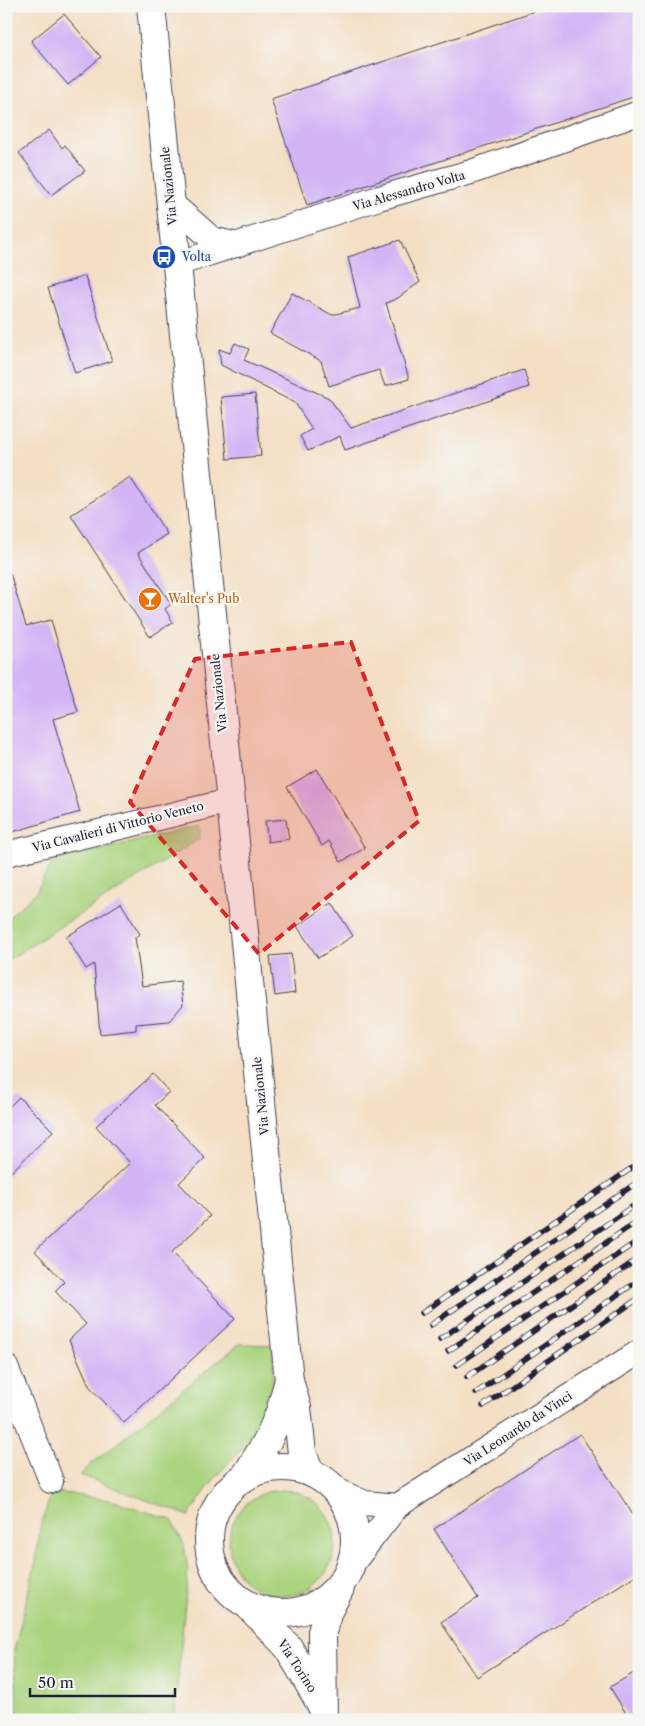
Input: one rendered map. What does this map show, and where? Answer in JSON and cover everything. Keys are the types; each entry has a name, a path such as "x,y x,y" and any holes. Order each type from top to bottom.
{"main road":[{"name":"Via Nazionale","path":"151,6 289,1380 298,1408 302,1454 310,1472"},
{"name":"Via Nazionale","path":"245,1476 269,1438 280,1412 289,1380"},
{"path":"284,1467 310,1472 336,1490 351,1513 355,1527 356,1542 347,1573 322,1603 298,1612 275,1614 248,1605 225,1586 216,1572 209,1548 211,1522 220,1502 228,1491 245,1476 264,1469 284,1467"},
{"name":"Via Torino","path":"323,1713 322,1632 328,1611 347,1573"},
{"name":"Via Torino","path":"248,1605 288,1647 323,1713"}],"street":[{"name":"Via Alessandro Volta","path":"177,264 379,198 471,172 639,113"},
{"path":"170,202 212,239 237,245"},
{"name":"Via Cavalieri di Vittorio Veneto","path":"6,854 230,801"},
{"name":"Via Leonardo da Vinci","path":"347,1573 397,1506 639,1352"},
{"path":"6,1367 51,1482"},
{"path":"336,1490 360,1502 397,1506"}],"highlighted area":[{"path":"351,642 419,821 259,954 130,802 195,659"}],"green space":[{"path":"200,826 199,839 6,961 6,920 36,892 53,861"},
{"path":"239,1344 273,1345 272,1391 267,1413 258,1434 220,1472 189,1516 80,1475 89,1466"},
{"path":"282,1490 302,1494 319,1506 331,1523 335,1543 331,1563 319,1580 302,1592 282,1596 262,1592 245,1580 233,1563 229,1543 233,1523 245,1506 262,1494"},
{"path":"52,1491 114,1501 172,1520 184,1545 188,1571 174,1720 18,1720 14,1651 36,1561 40,1528"}],"building":[{"path":"550,6 639,6 639,95 307,205 271,99"},
{"path":"64,14 101,57 68,85 31,41"},
{"path":"49,130 62,148 65,145 85,171 51,195 19,153"},
{"path":"400,240 420,282 398,298 386,303 409,379 385,386 379,370 329,386 321,361 270,333 292,293 332,315 360,308 348,257"},
{"path":"85,276 112,361 75,373 48,288"},
{"path":"235,343 249,349 244,360 329,398 351,428 524,370 529,387 345,450 340,436 308,451 300,436 312,429 295,403 221,365 219,349 230,353"},
{"path":"255,394 261,456 227,459 221,397"},
{"path":"130,477 167,534 138,553 171,604 165,609 173,622 150,637 71,515"},
{"path":"6,573 10,573 26,626 51,620 78,712 53,719 80,812 6,834"},
{"path":"317,769 365,848 341,862 329,841 322,846 287,787"},
{"path":"286,819 289,839 268,842 265,821"},
{"path":"121,903 140,934 135,937 142,986 180,981 183,1005 169,1021 136,1024 136,1030 100,1034 94,964 86,969 66,937"},
{"path":"332,903 353,936 318,958 297,926"},
{"path":"291,954 295,993 275,996 270,956"},
{"path":"153,1074 169,1092 155,1105 205,1158 179,1183 210,1216 172,1252 235,1319 124,1423 90,1387 69,1340 86,1324 55,1291 64,1282 35,1251 130,1163 96,1126"},
{"path":"19,1097 53,1131 6,1177 6,1110"},
{"path":"580,1434 639,1524 639,1573 477,1677 441,1622 478,1598 434,1529"},
{"path":"639,1670 639,1720 630,1720 610,1687"}],"railway":[{"path":"422,1313 639,1163"},
{"path":"431,1325 639,1181"},
{"path":"440,1339 639,1202"},
{"path":"448,1351 639,1220"},
{"path":"457,1365 639,1240"},
{"path":"467,1377 639,1258"},
{"path":"476,1393 639,1280"},
{"path":"483,1406 639,1298"}],"place":[{"name":"Volta","path":"164,257"},
{"name":"Walter's Pub","path":"150,599"}]}
